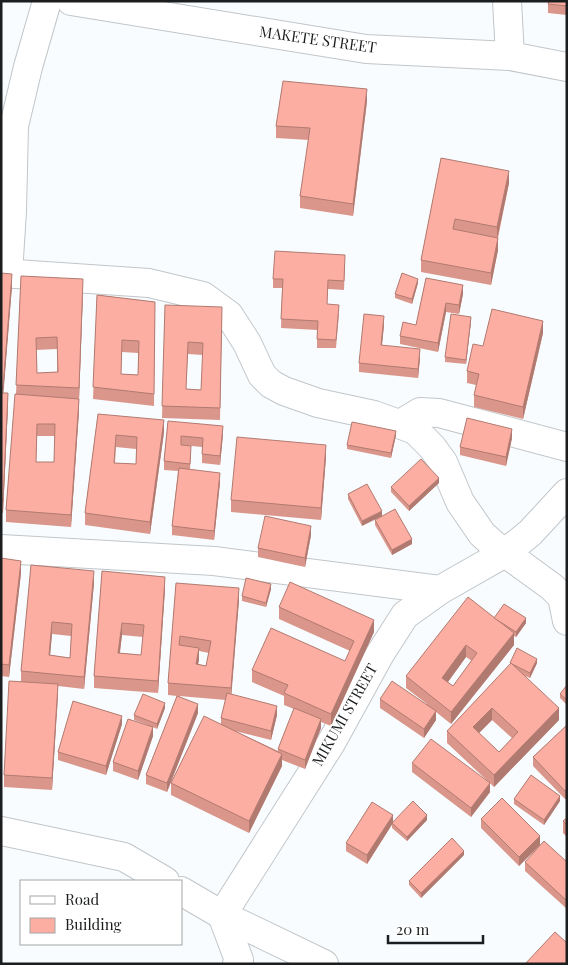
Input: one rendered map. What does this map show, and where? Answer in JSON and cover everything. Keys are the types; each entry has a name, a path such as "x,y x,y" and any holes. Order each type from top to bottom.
{"street":[{"path":"46,1 14,126 12,211 5,273 149,282 203,296 229,315 247,342 262,375 271,384 284,391 318,403 374,415 415,430 432,447 443,462 460,502 482,534 552,587 562,597 567,621"},
{"name":"MAKETE STREET","path":"71,1 366,48 510,56 567,67"},
{"path":"507,1 510,56"},
{"path":"400,424 420,412 440,413 567,446"},
{"name":"MIKUMI STREET","path":"222,915 331,743 380,654 404,615 440,590 505,553 530,533 567,493"},
{"path":"1,549 214,561 440,590"},
{"path":"1,831 124,857 163,880"},
{"path":"182,892 222,915 324,964"},
{"path":"222,915 239,960 237,964"}],"building":[{"path":"549,1 567,1 567,6 548,4"},
{"path":"283,81 367,89 353,204 300,196 310,128 276,126"},
{"path":"441,158 509,171 497,227 455,219 453,229 498,238 491,273 421,260"},
{"path":"275,251 345,255 344,281 328,280 327,304 339,305 336,340 317,339 318,321 281,319 283,279 273,279"},
{"path":"1,273 12,274 3,387 1,387"},
{"path":"402,273 418,279 412,299 395,294"},
{"path":"21,276 83,279 79,388 16,385","holes":["57,337 58,372 37,373 36,338"]},
{"path":"426,278 463,285 459,305 446,303 438,343 400,336 403,322 416,325"},
{"path":"97,295 155,302 154,394 93,387","holes":["122,340 139,341 138,375 121,374"]},
{"path":"165,305 222,307 220,408 162,406","holes":["188,342 203,343 201,390 186,389"]},
{"path":"492,309 543,321 523,407 474,395 479,374 467,371 473,344 483,346"},
{"path":"364,314 384,316 381,345 420,349 418,369 359,363"},
{"path":"451,314 471,317 466,360 445,357"},
{"path":"1,393 8,393 3,501 1,501"},
{"path":"15,394 79,399 71,515 6,510","holes":["37,424 55,424 54,462 36,462"]},
{"path":"98,414 164,420 150,522 85,513","holes":["116,435 137,437 136,464 114,463"]},
{"path":"467,418 512,429 506,457 460,447"},
{"path":"168,421 223,426 220,456 202,454 203,438 181,436 181,445 191,446 190,464 164,461"},
{"path":"352,422 396,431 391,453 347,445"},
{"path":"237,437 326,445 321,508 231,500"},
{"path":"421,459 439,478 409,506 391,487"},
{"path":"179,468 220,473 214,531 172,526"},
{"path":"367,484 382,511 362,521 348,494"},
{"path":"395,509 412,539 392,550 375,520"},
{"path":"265,516 311,526 305,558 258,548"},
{"path":"1,558 21,561 9,665 1,664"},
{"path":"31,565 94,571 84,677 21,671","holes":["52,622 72,624 70,658 49,655"]},
{"path":"102,571 165,577 158,681 94,676","holes":["122,623 144,625 141,655 118,653"]},
{"path":"246,578 271,584 266,603 242,596"},
{"path":"290,582 374,620 331,714 284,693 288,685 252,670 271,628 345,661 354,641 279,607"},
{"path":"176,583 239,588 231,688 168,683","holes":["180,636 211,641 206,666 196,664 199,648 179,645"]},
{"path":"468,597 514,633 451,712 406,676","holes":["466,645 477,653 453,686 442,678"]},
{"path":"504,604 526,618 516,632 494,618"},
{"path":"517,648 537,659 530,673 510,663"},
{"path":"511,663 559,708 494,775 447,731","holes":["492,708 518,732 499,752 473,727"]},
{"path":"9,681 58,684 52,778 4,775"},
{"path":"392,681 436,711 424,729 380,699"},
{"path":"567,685 567,700 560,694"},
{"path":"227,693 277,706 271,731 221,718"},
{"path":"143,694 165,703 157,724 134,715"},
{"path":"177,696 198,704 167,783 146,775"},
{"path":"73,701 122,716 106,766 58,752"},
{"path":"294,708 321,719 305,760 278,749"},
{"path":"204,716 282,754 249,821 171,783"},
{"path":"128,719 153,727 138,771 113,762"},
{"path":"567,725 567,789 565,791 533,757"},
{"path":"431,739 490,783 471,808 412,763"},
{"path":"531,775 560,796 544,820 514,799"},
{"path":"502,798 540,836 519,857 481,819"},
{"path":"413,801 427,815 407,837 392,823"},
{"path":"372,802 393,815 367,855 346,843"},
{"path":"452,838 464,851 421,893 409,881"},
{"path":"544,841 567,862 567,901 525,862"},
{"path":"555,932 567,943 567,963 525,964"}]}
